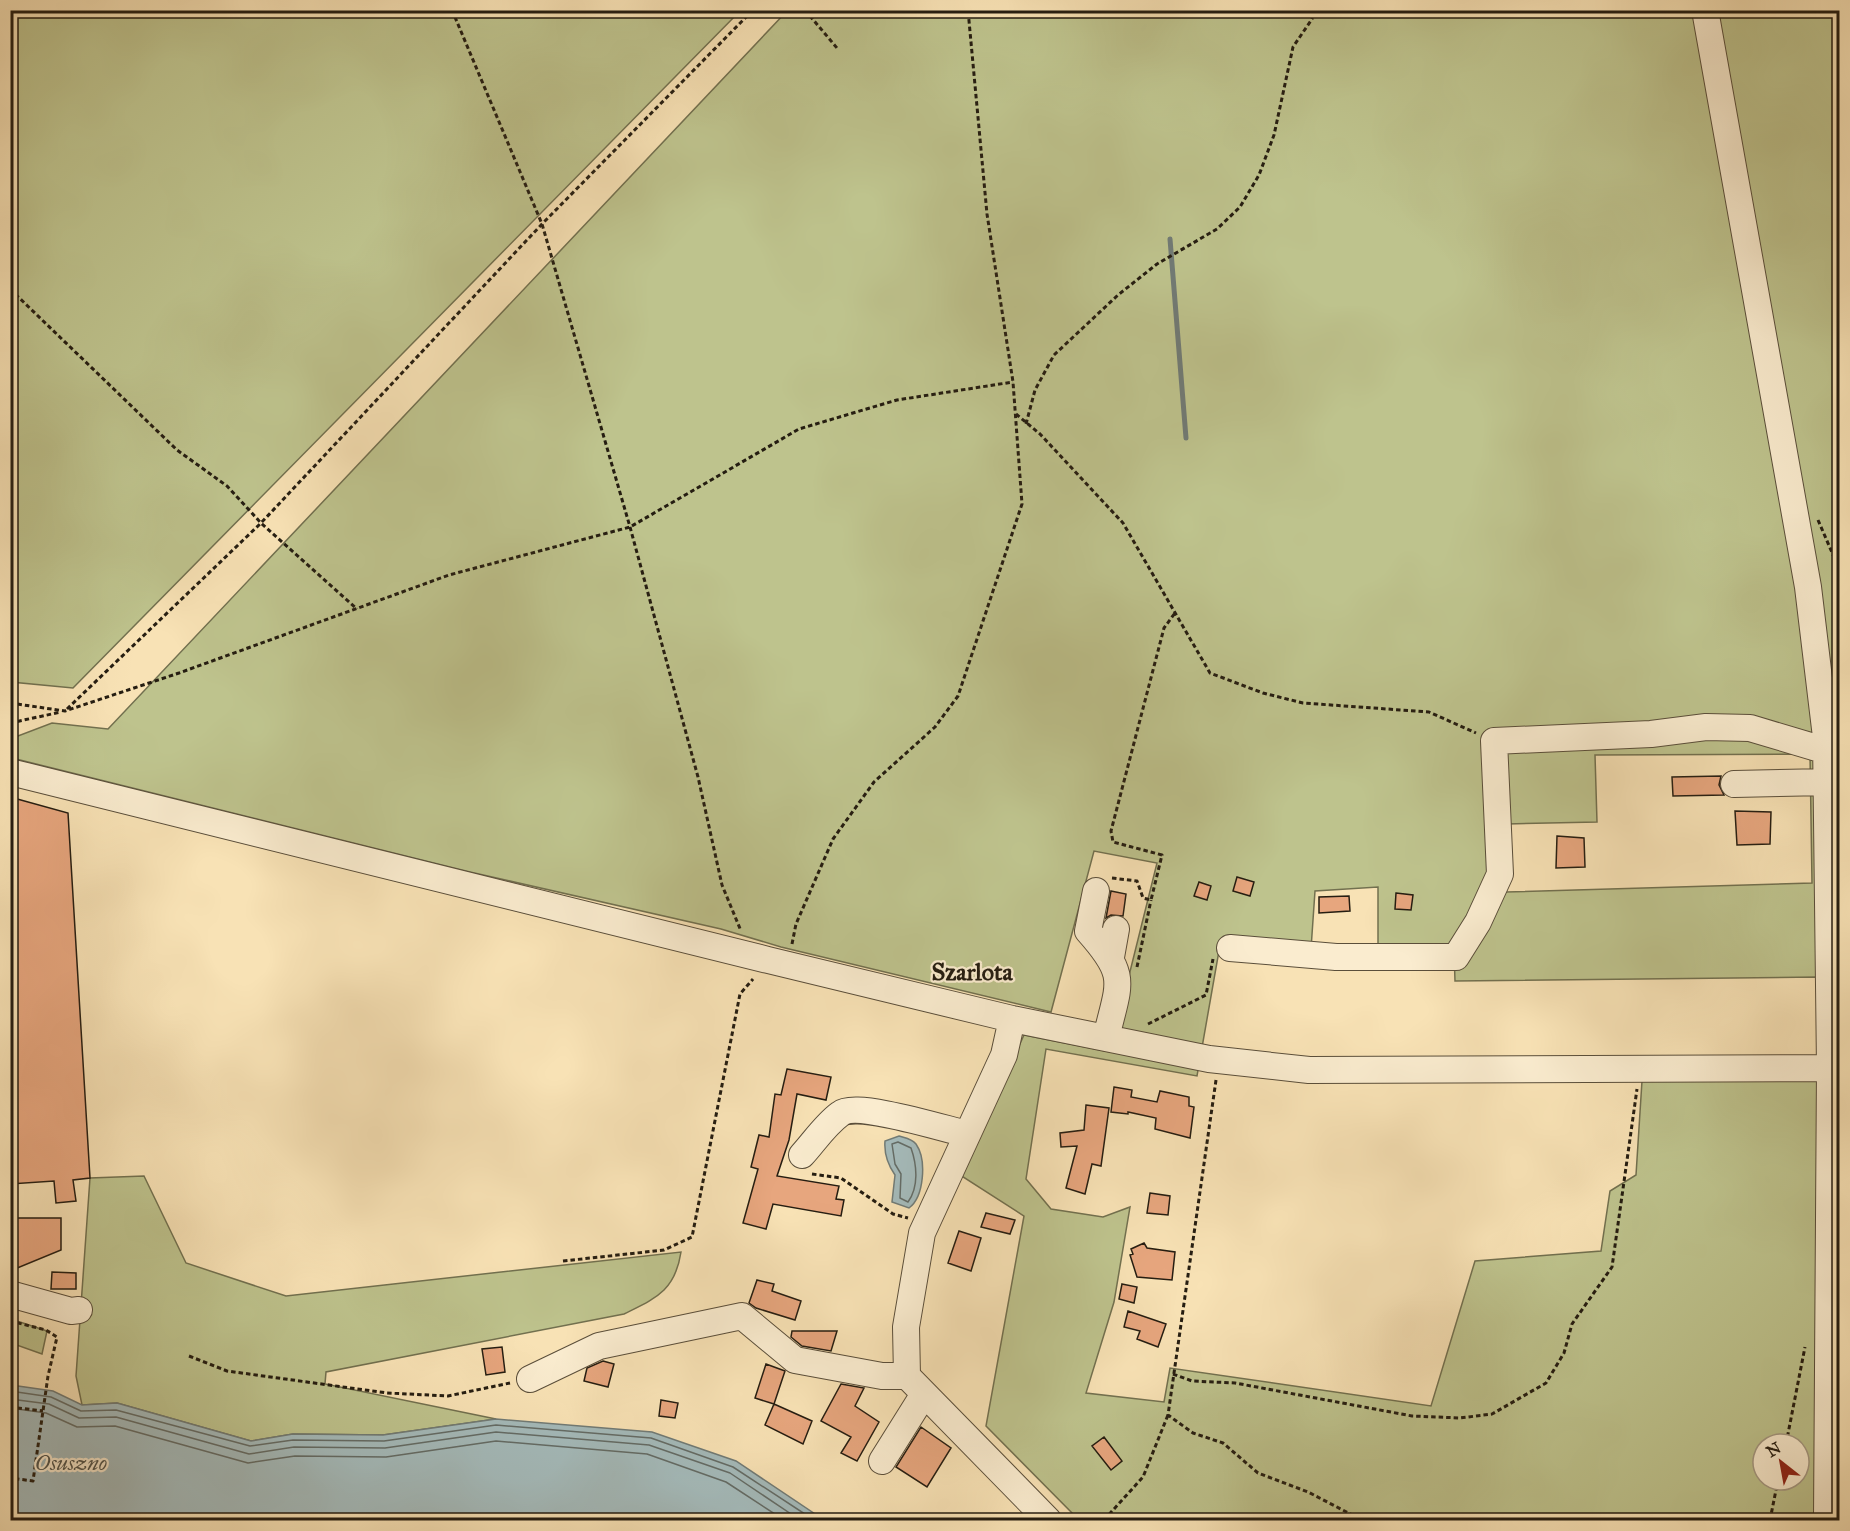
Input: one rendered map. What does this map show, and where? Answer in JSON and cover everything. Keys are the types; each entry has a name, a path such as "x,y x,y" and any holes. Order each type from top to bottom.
{"street":[{"path":"1705,10 1808,587 1827,752 1830,1068 1827,1521"},
{"path":"1230,948 1336,957 1456,957 1478,922 1500,874 1494,741 1651,734 1706,727 1750,728 1827,752"},
{"path":"10,772 1012,1019 1209,1059 1309,1070 1830,1068"},
{"path":"1734,784 1828,782"},
{"path":"1096,891 1088,931 1111,957 1119,979 1106,1038"},
{"path":"1111,957 1116,929"},
{"path":"882,1461 915,1385 906,1327 922,1233 1004,1055 1012,1019"},
{"path":"801,1164 841,1113 852,1110 880,1113 967,1134"},
{"path":"10,1294 71,1311 79,1310"},
{"path":"530,1379 599,1347 742,1316 795,1360 882,1376 915,1385 1048,1521"}],"path":[{"path":"452,10 542,224 630,527 698,777 722,885 738,927 746,936"},
{"path":"65,711 261,523 542,224 753,10"},
{"path":"805,10 837,48"},
{"path":"563,1261 664,1251 692,1237 740,994 778,962 833,839 874,782 935,727 958,696 1022,504 1013,382 987,214 968,10"},
{"path":"1026,423 1035,390 1054,355 1118,295 1157,264 1217,229 1240,207 1259,175 1274,135 1293,47 1312,19 1313,10"},
{"path":"10,289 177,450 226,486 261,523 357,609"},
{"path":"10,723 65,711 179,673 449,575 630,527 799,429 897,400 1013,382"},
{"path":"1016,413 1040,434 1122,523 1176,612 1210,674 1263,693 1303,703 1430,712 1494,741"},
{"path":"1137,968 1162,855 1113,842 1111,831 1164,628 1176,612"},
{"path":"10,703 65,711"},
{"path":"1096,891 1101,881 1113,877 1137,881 1143,898 1151,900"},
{"path":"1147,1025 1206,995 1214,953 1230,948"},
{"path":"1173,1374 1192,1382 1235,1383 1412,1416 1460,1418 1491,1413 1546,1383 1564,1353 1572,1324 1612,1267 1636,1104 1638,1069"},
{"path":"1104,1521 1143,1477 1168,1415 1215,1090"},
{"path":"801,1164 841,1178 893,1214 927,1222"},
{"path":"10,1321 46,1330 57,1337"},
{"path":"10,1478 33,1481 43,1411 57,1337 60,1332"},
{"path":"189,1356 227,1371 387,1393 448,1396 530,1379"},
{"path":"10,1407 43,1411"},
{"path":"1168,1415 1193,1433 1223,1443 1258,1473 1308,1492 1362,1521"},
{"path":"1770,1521 1776,1492"}],"green space":[{"path":"10,11 740,11 73,688 11,682"},
{"path":"787,11 1839,11 1839,1520 1079,1520 986,1426 1024,1216 960,1175 1024,1035 1110,1052 1157,863 1094,851 1051,1012 781,947 721,929 470,872 12,758 10,739 52,723 108,729","holes":["1810,754 1812,883 1506,892 1507,824 1597,822 1595,755","1378,887 1378,950 1454,950 1455,981 1817,977 1818,1079 1642,1081 1636,1175 1610,1191 1601,1251 1475,1261 1431,1406 1170,1368 1164,1402 1086,1393 1114,1302 1130,1207 1103,1217 1051,1209 1026,1179 1046,1049 1197,1076 1220,945 1311,949 1315,891"]},
{"path":"144,1176 186,1263 286,1296 681,1252 669,1285 655,1298 624,1314 326,1372 325,1384 496,1419 383,1435 293,1434 251,1441 117,1403 82,1405 76,1376 90,1178"},
{"path":"11,1319 47,1331 42,1354 11,1343"}],"water":[{"path":"899,1136 916,1144 922,1159 921,1187 914,1203 909,1208 892,1202 895,1175 887,1159 885,1141"},
{"name":"Osuszno","path":"11,1385 53,1391 82,1405 117,1403 251,1441 293,1434 383,1435 496,1419 652,1432 736,1461 824,1520 11,1520"}],"building":[{"path":"1721,776 1719,785 1724,795 1673,796 1672,777"},
{"path":"10,797 68,813 90,1178 73,1180 76,1201 56,1203 54,1181 10,1184"},
{"path":"1735,811 1771,812 1770,844 1737,845"},
{"path":"1557,836 1584,838 1585,867 1556,868"},
{"path":"1237,877 1254,882 1250,896 1233,891"},
{"path":"1199,882 1211,886 1207,900 1194,896"},
{"path":"1111,891 1126,894 1123,916 1111,915 1106,918"},
{"path":"1396,893 1413,895 1411,910 1395,909"},
{"path":"1349,896 1350,911 1319,913 1319,897"},
{"path":"787,1069 831,1077 826,1100 797,1094 789,1140 777,1176 839,1186 836,1199 844,1200 841,1216 773,1204 766,1229 743,1223 758,1169 751,1167 759,1135 769,1137 775,1094 781,1095"},
{"path":"1114,1087 1132,1090 1131,1097 1157,1102 1160,1091 1189,1097 1189,1106 1194,1107 1190,1138 1155,1129 1156,1118 1128,1112 1128,1114 1111,1112"},
{"path":"1086,1105 1109,1108 1101,1166 1092,1164 1085,1194 1066,1188 1077,1146 1061,1147 1060,1133 1084,1130"},
{"path":"1150,1193 1170,1196 1168,1215 1147,1213"},
{"path":"986,1213 1015,1220 1010,1234 981,1227"},
{"path":"10,1218 61,1218 61,1250 10,1271"},
{"path":"959,1231 981,1238 971,1271 948,1263"},
{"path":"1144,1243 1147,1248 1175,1252 1172,1280 1137,1277 1130,1255 1133,1254 1131,1249"},
{"path":"52,1272 76,1273 76,1289 51,1289"},
{"path":"757,1280 774,1284 772,1291 801,1301 795,1320 756,1308 749,1303"},
{"path":"1122,1284 1137,1287 1134,1303 1119,1299"},
{"path":"1128,1311 1166,1324 1158,1347 1137,1339 1140,1331 1124,1327"},
{"path":"792,1331 837,1331 831,1351 802,1346 791,1337"},
{"path":"502,1347 505,1372 486,1375 482,1349"},
{"path":"603,1361 614,1364 608,1387 584,1381 587,1368"},
{"path":"766,1364 785,1371 774,1404 755,1398"},
{"path":"841,1384 864,1388 855,1406 879,1422 857,1461 841,1453 851,1437 821,1421"},
{"path":"661,1400 678,1403 675,1418 659,1416"},
{"path":"774,1404 812,1421 803,1444 765,1425"},
{"path":"921,1427 951,1448 927,1487 896,1467"},
{"path":"1104,1437 1122,1461 1111,1470 1092,1446"}],"waterway":[{"path":"1170,239 1186,438"}],"district":[{"name":"Szarlota","path":"972,972"}]}
